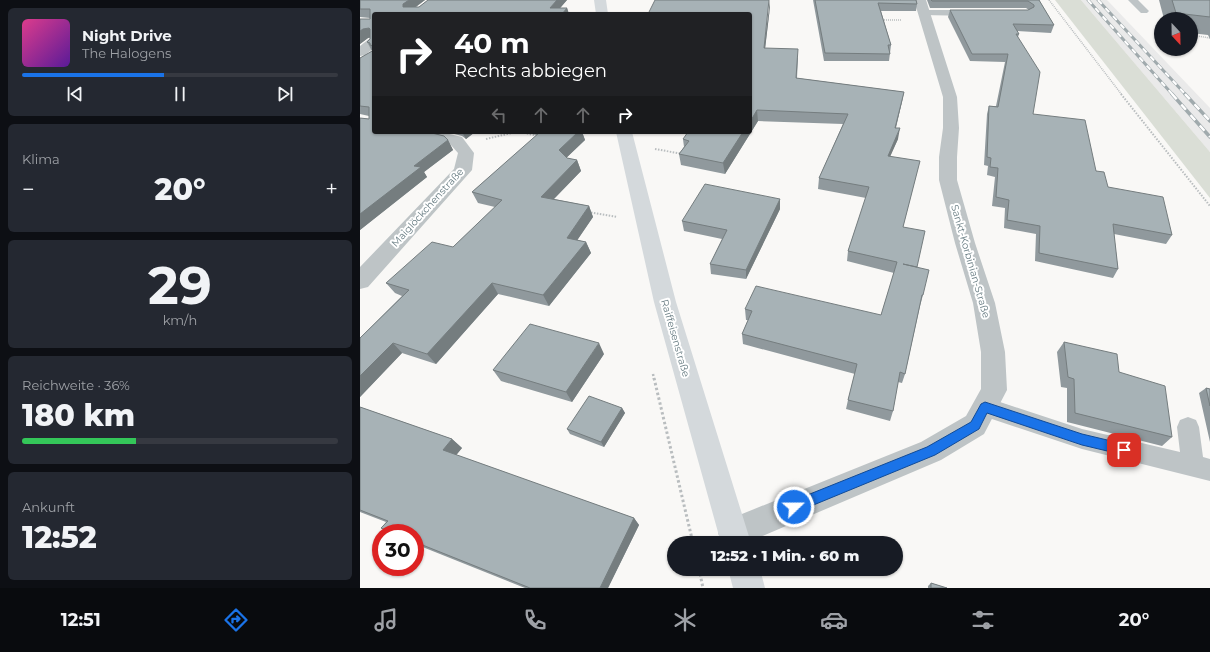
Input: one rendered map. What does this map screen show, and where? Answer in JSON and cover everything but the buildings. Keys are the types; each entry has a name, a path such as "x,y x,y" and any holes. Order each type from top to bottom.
{"street":[{"path":"600,0 602,12"},
{"name":"Sankt-Korbinian-Straße","path":"739,536 931,451 975,425 994,390 993,348 984,303 965,243 948,180 948,157 951,128 950,96 924,11"},
{"path":"360,53 372,44"},
{"name":"Maiglöckchenstraße","path":"360,281 463,170 466,153 456,140 428,134"},
{"name":"Raiffeisenstraße","path":"624,134 665,302 733,536"},
{"path":"746,576 749,588"}],"lane":[{"path":"1133,0 1144,11"},
{"path":"924,11 982,13"},
{"path":"360,53 372,56"},
{"path":"985,407 1082,439 1202,468"},
{"path":"1188,427 1202,468"}],"path":[{"path":"1049,0 1091,56 1210,206"},
{"path":"879,20 924,11"},
{"path":"1198,37 1210,38"},
{"path":"528,134 543,138"},
{"path":"650,148 688,155"},
{"path":"582,210 619,217"},
{"path":"652,367 691,536"},
{"path":"700,576 703,588"}],"shaded area":[{"path":"1055,0 1081,0 1210,152 1210,198"},
{"path":"1081,0 1107,0 1154,49 1154,56 1160,56 1210,108 1210,152"}],"railway":[{"path":"1088,0 1173,95"},
{"path":"1098,0 1186,95"},
{"path":"1172,94 1210,137"},
{"path":"1185,94 1210,121"}],"route":[{"path":"794,507 931,451 975,425 985,407 1046,428 1124,450"}]}
